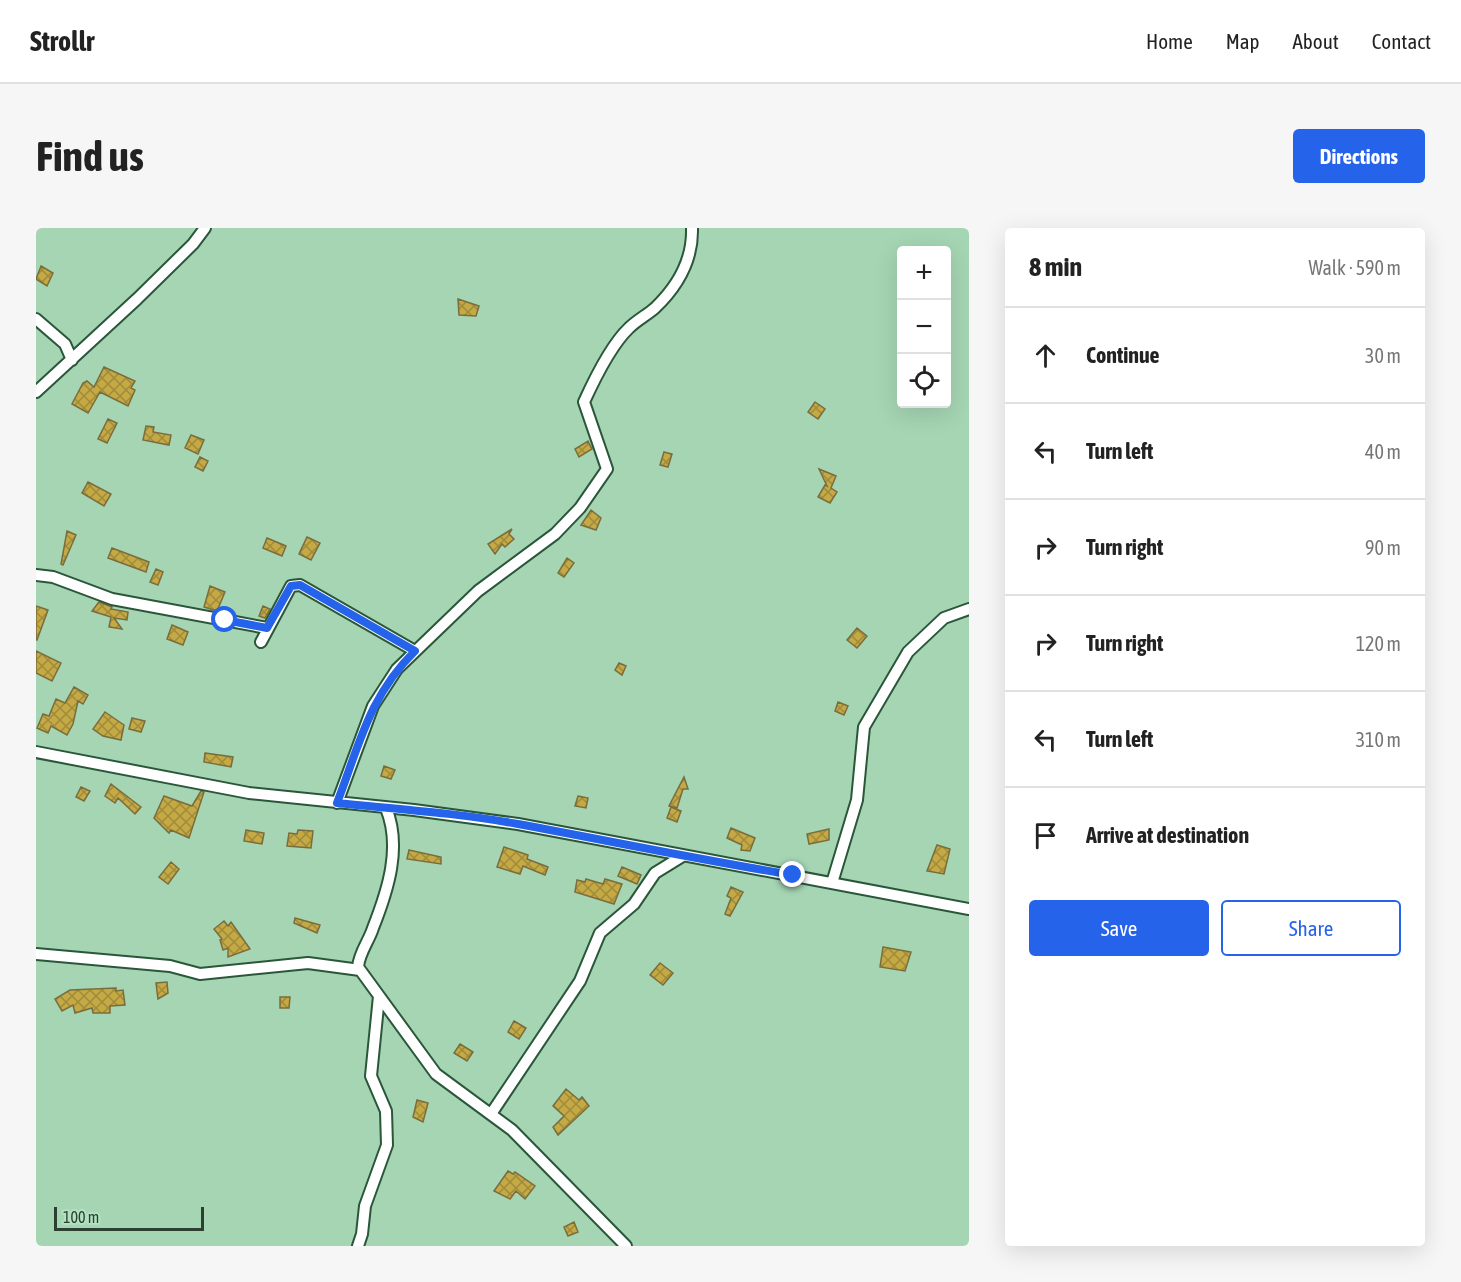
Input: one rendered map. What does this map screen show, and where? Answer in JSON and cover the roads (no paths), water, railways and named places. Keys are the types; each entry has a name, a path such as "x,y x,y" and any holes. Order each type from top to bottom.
{"street":[{"path":"36,392 186,251 205,228"},
{"path":"337,803 373,706 396,669 478,591 555,534 580,508 607,469 584,402 594,380 628,328 655,308 680,280 693,246 692,228"},
{"path":"36,319 65,344 72,360"},
{"path":"36,575 53,578 112,598 267,628"},
{"path":"261,642 291,586 300,585 415,651"},
{"path":"832,883 858,800 864,727 908,652 944,618 969,609"},
{"path":"36,752 249,793 518,824 681,857 969,909"},
{"path":"386,808 392,823 393,862 374,928 358,962 360,970 436,1074 491,1114 550,1167 626,1246"},
{"path":"491,1114 580,981 600,933 634,903 655,873 681,857"},
{"path":"36,954 170,966 200,974 308,963 360,970"},
{"path":"358,1246 362,1234 365,1206 387,1145 386,1111 371,1076 379,996"}]}
